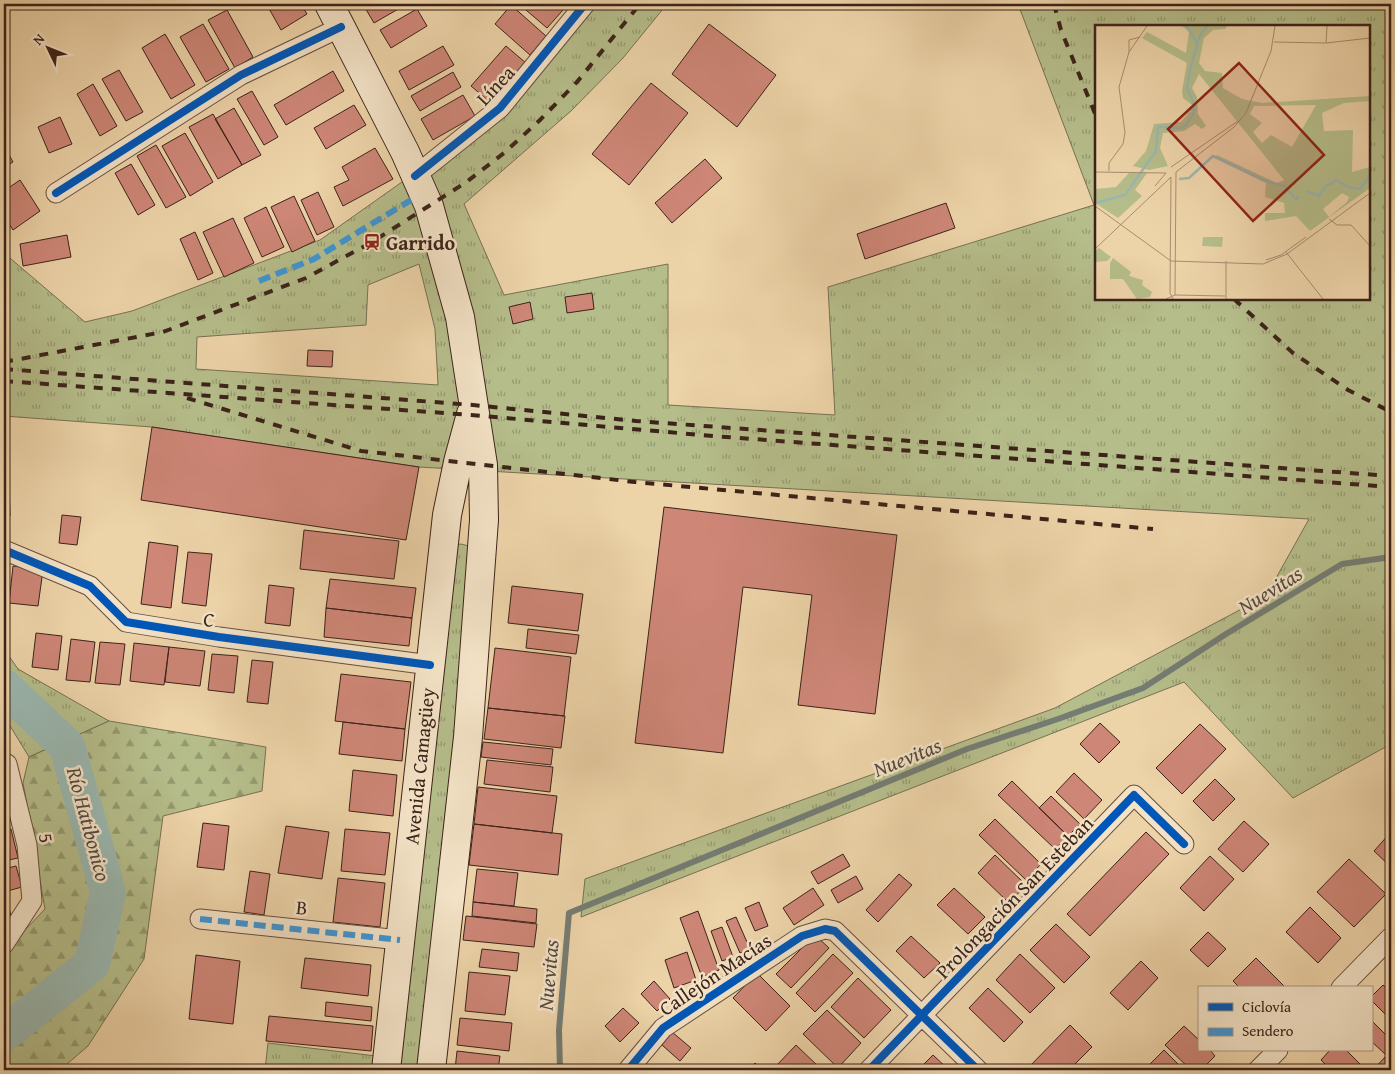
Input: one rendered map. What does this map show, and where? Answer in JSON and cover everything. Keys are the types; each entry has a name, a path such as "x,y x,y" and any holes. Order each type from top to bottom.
{"main road":[{"name":"Avenida Camagüey","path":"335,15 416,176 429,206 460,317 483,465 484,520 468,737 431,1070"},
{"name":"Avenida Camagüey","path":"386,1070 447,515 473,405"},
{"path":"447,515 484,520"}],"street":[{"name":"Línea","path":"416,176 500,108 586,4"},
{"path":"56,193 335,15"},
{"name":"C","path":"4,550 90,586 126,622 219,637 430,665"},
{"name":"5","path":"4,944 32,901 27,845 5,765"},
{"name":"Prolongación San Esteban","path":"868,1070 923,1016 1134,795 1184,844"},
{"name":"B","path":"200,919 400,940"},
{"name":"Callejón Macías","path":"628,1070 663,1028 802,936 825,929 835,931 923,1016"},
{"path":"1343,986 1391,937"},
{"path":"923,1016 978,1070"},
{"path":"1258,1070 1276,1052"}],"green space":[{"path":"588,4 667,4 623,58 571,111 464,204 504,295 668,264 668,405 835,415 828,287 1094,205 1018,4 1391,4 1391,744 1293,798 1184,682 581,917 585,879 1055,708 1266,596 1309,519 419,467 152,427 4,416 4,253 85,322 132,311 320,240 498,114","holes":["419,264 435,329 438,385 196,369 197,337 366,325 368,285"]},
{"path":"455,545 469,546 474,551 421,1070 399,1070"},
{"path":"4,649 18,669 109,721 29,757 4,716"},
{"path":"109,721 266,747 262,791 163,816 144,959 88,1046 60,1070 4,1070 4,952 45,909 23,783 29,757"},
{"path":"268,1043 376,1056 374,1070 265,1070"}],"building":[{"path":"301,4 307,14 281,30 267,5"},
{"path":"367,4 407,4 374,23 364,6"},
{"path":"519,4 556,4 563,10 547,28"},
{"path":"511,5 546,36 530,55 495,24"},
{"path":"417,9 427,26 391,48 380,30"},
{"path":"227,10 253,57 235,68 208,20"},
{"path":"203,24 229,69 206,82 180,37"},
{"path":"709,24 776,75 737,127 672,74"},
{"path":"165,34 195,85 171,99 142,48"},
{"path":"443,46 454,65 409,90 399,71"},
{"path":"506,46 526,63 491,103 471,86"},
{"path":"119,70 143,112 126,121 102,79"},
{"path":"333,71 344,91 286,125 274,105"},
{"path":"453,72 461,87 420,111 411,96"},
{"path":"651,83 688,113 629,185 592,154"},
{"path":"93,84 117,126 100,136 77,94"},
{"path":"252,91 278,137 264,145 237,99"},
{"path":"463,95 475,116 433,140 421,119"},
{"path":"354,105 366,125 326,149 314,128"},
{"path":"234,108 261,155 242,165 215,119"},
{"path":"213,114 242,165 218,179 189,127"},
{"path":"60,117 72,144 49,153 38,127"},
{"path":"185,133 213,182 190,196 162,146"},
{"path":"156,145 186,197 166,208 137,156"},
{"path":"4,146 13,162 4,167"},
{"path":"375,148 393,179 343,206 334,187 349,180 342,167"},
{"path":"705,159 722,178 672,223 655,203"},
{"path":"131,164 155,205 138,215 115,173"},
{"path":"20,180 40,211 13,230 4,216 4,191"},
{"path":"318,192 334,227 317,235 301,200"},
{"path":"294,196 315,241 292,252 271,207"},
{"path":"946,203 955,228 865,259 857,234"},
{"path":"266,207 284,247 262,257 244,218"},
{"path":"233,218 254,263 224,277 203,232"},
{"path":"195,232 213,273 198,280 180,239"},
{"path":"67,235 71,257 23,266 20,244"},
{"path":"592,293 594,309 567,313 565,297"},
{"path":"530,302 533,319 513,324 509,307"},
{"path":"308,350 333,351 332,367 307,366"},
{"path":"152,427 419,467 406,540 141,500"},
{"path":"4,481 9,481 10,516 4,516"},
{"path":"664,507 897,535 875,714 798,705 812,595 743,587 723,753 635,743"},
{"path":"62,515 81,517 77,545 59,543"},
{"path":"304,530 399,541 394,579 300,569"},
{"path":"149,542 178,546 171,608 141,604"},
{"path":"188,552 212,554 206,606 182,603"},
{"path":"13,566 43,570 38,606 9,603"},
{"path":"330,579 416,588 412,618 326,608"},
{"path":"269,585 294,588 290,626 265,623"},
{"path":"512,586 583,594 578,631 508,623"},
{"path":"326,608 412,618 409,646 324,637"},
{"path":"528,629 579,635 576,654 526,648"},
{"path":"36,633 62,636 58,670 32,667"},
{"path":"71,639 95,642 90,682 66,680"},
{"path":"100,642 125,644 120,685 95,683"},
{"path":"134,643 169,647 164,685 130,681"},
{"path":"169,647 205,651 200,686 165,682"},
{"path":"495,648 571,657 564,716 488,708"},
{"path":"212,654 238,656 234,693 208,690"},
{"path":"252,660 273,662 268,704 247,702"},
{"path":"341,674 411,682 405,729 335,721"},
{"path":"488,708 565,716 561,748 484,739"},
{"path":"343,722 405,729 402,761 339,754"},
{"path":"1100,723 1120,742 1099,763 1080,744"},
{"path":"1200,724 1226,749 1182,794 1156,768"},
{"path":"483,742 553,749 551,765 481,757"},
{"path":"487,760 553,767 550,792 484,784"},
{"path":"353,770 397,775 393,816 349,811"},
{"path":"1074,773 1102,800 1084,819 1056,792"},
{"path":"1215,779 1235,799 1213,821 1193,801"},
{"path":"1012,781 1068,836 1055,849 998,795"},
{"path":"478,787 557,796 552,833 474,824"},
{"path":"4,789 11,821 4,823"},
{"path":"1051,796 1080,824 1068,836 1039,808"},
{"path":"995,819 1041,864 1026,880 979,835"},
{"path":"1244,821 1269,844 1243,872 1218,849"},
{"path":"203,823 229,826 224,870 197,867"},
{"path":"474,824 562,834 558,875 469,865"},
{"path":"286,826 329,832 322,879 278,873"},
{"path":"11,829 18,858 4,861 4,831"},
{"path":"345,829 390,833 385,875 341,871"},
{"path":"1146,832 1169,854 1090,936 1067,914"},
{"path":"1391,832 1391,867 1374,851"},
{"path":"843,854 850,866 818,884 811,872"},
{"path":"995,855 1026,885 1009,903 978,873"},
{"path":"1210,856 1234,879 1204,911 1180,888"},
{"path":"1349,859 1386,894 1354,927 1317,892"},
{"path":"16,866 22,887 4,892 4,869"},
{"path":"477,869 518,873 514,906 473,902"},
{"path":"250,871 270,874 264,915 244,912"},
{"path":"899,874 912,885 878,922 866,910"},
{"path":"856,876 863,889 838,903 831,890"},
{"path":"338,878 385,883 380,927 333,922"},
{"path":"813,888 824,905 794,925 783,908"},
{"path":"954,888 985,917 968,934 937,905"},
{"path":"4,893 12,920 4,922"},
{"path":"473,902 537,909 536,923 472,916"},
{"path":"759,902 768,926 755,931 745,908"},
{"path":"1310,907 1341,938 1318,963 1286,932"},
{"path":"698,911 719,970 702,977 680,918"},
{"path":"466,916 537,924 534,947 463,940"},
{"path":"736,917 750,949 740,953 726,921"},
{"path":"1056,924 1090,957 1064,983 1030,950"},
{"path":"722,927 733,957 722,961 711,931"},
{"path":"1208,932 1226,949 1208,967 1190,950"},
{"path":"815,935 829,948 791,988 776,974"},
{"path":"911,936 940,963 924,978 896,951"},
{"path":"482,949 519,953 517,971 479,967"},
{"path":"687,952 696,980 674,988 665,960"},
{"path":"833,954 853,973 815,1012 796,993"},
{"path":"1020,954 1055,988 1030,1013 996,980"},
{"path":"196,955 240,961 233,1024 189,1019"},
{"path":"305,958 371,965 368,996 301,988"},
{"path":"1256,958 1284,986 1238,986 1233,981"},
{"path":"1141,961 1158,978 1128,1010 1110,993"},
{"path":"469,972 510,976 505,1015 465,1011"},
{"path":"757,973 790,1006 766,1031 733,998"},
{"path":"858,978 891,1010 864,1038 831,1007"},
{"path":"654,981 670,999 657,1011 641,994"},
{"path":"1383,985 1391,992 1391,1020 1372,1001 1372,996"},
{"path":"988,988 1023,1022 1004,1042 969,1008"},
{"path":"326,1002 372,1007 371,1021 325,1016"},
{"path":"623,1008 639,1023 620,1042 605,1026"},
{"path":"827,1010 861,1043 838,1068 803,1034"},
{"path":"269,1016 373,1026 371,1051 266,1041"},
{"path":"460,1018 512,1023 509,1051 457,1045"},
{"path":"1372,1021 1391,1040 1391,1048 1385,1054 1372,1042"},
{"path":"1070,1025 1092,1047 1069,1070 1026,1070"},
{"path":"1184,1026 1198,1039 1198,1052 1212,1052 1215,1056 1201,1070 1191,1070 1165,1045"},
{"path":"672,1032 691,1048 680,1061 662,1045"},
{"path":"796,1045 822,1070 780,1070 776,1066"},
{"path":"1164,1050 1184,1070 1145,1069"},
{"path":"457,1051 500,1056 498,1070 455,1070"},
{"path":"1328,1052 1348,1052 1366,1070 1331,1070 1321,1060"},
{"path":"933,1055 949,1070 918,1070"},
{"path":"1387,1055 1391,1060 1391,1070 1373,1070"},
{"path":"755,1063 763,1070 748,1070"}],"waterway":[{"name":"Nuevitas","path":"560,1070 559,1030 569,913 967,749 1143,688 1226,634 1342,564 1391,557"},
{"name":"Río Hatibonico","path":"4,687 67,746 108,892 92,964 4,1034"}],"railway":[{"path":"4,362 163,332 306,278 372,242 465,183 504,153 577,82 640,4"},
{"path":"1054,4 1061,30 1095,114"},
{"path":"1235,300 1293,353 1348,390 1391,412"},
{"path":"4,369 473,405 636,421 1391,476"},
{"path":"4,381 471,415 713,436 1391,487"},
{"path":"187,398 361,451 635,482 1153,529"}],"marked path":[{"path":"259,281 314,259 411,200"},
{"path":"200,919 400,940"}],"cycle path":[{"path":"415,176 500,108 585,4"},
{"path":"56,193 241,75 341,27"},
{"path":"4,550 90,586 126,622 219,637 430,665"},
{"path":"869,1070 1134,795 1184,844"},
{"path":"628,1070 663,1028 802,936 825,929 835,931 978,1070"}],"place":[{"name":"Garrido","path":"372,242"}]}
